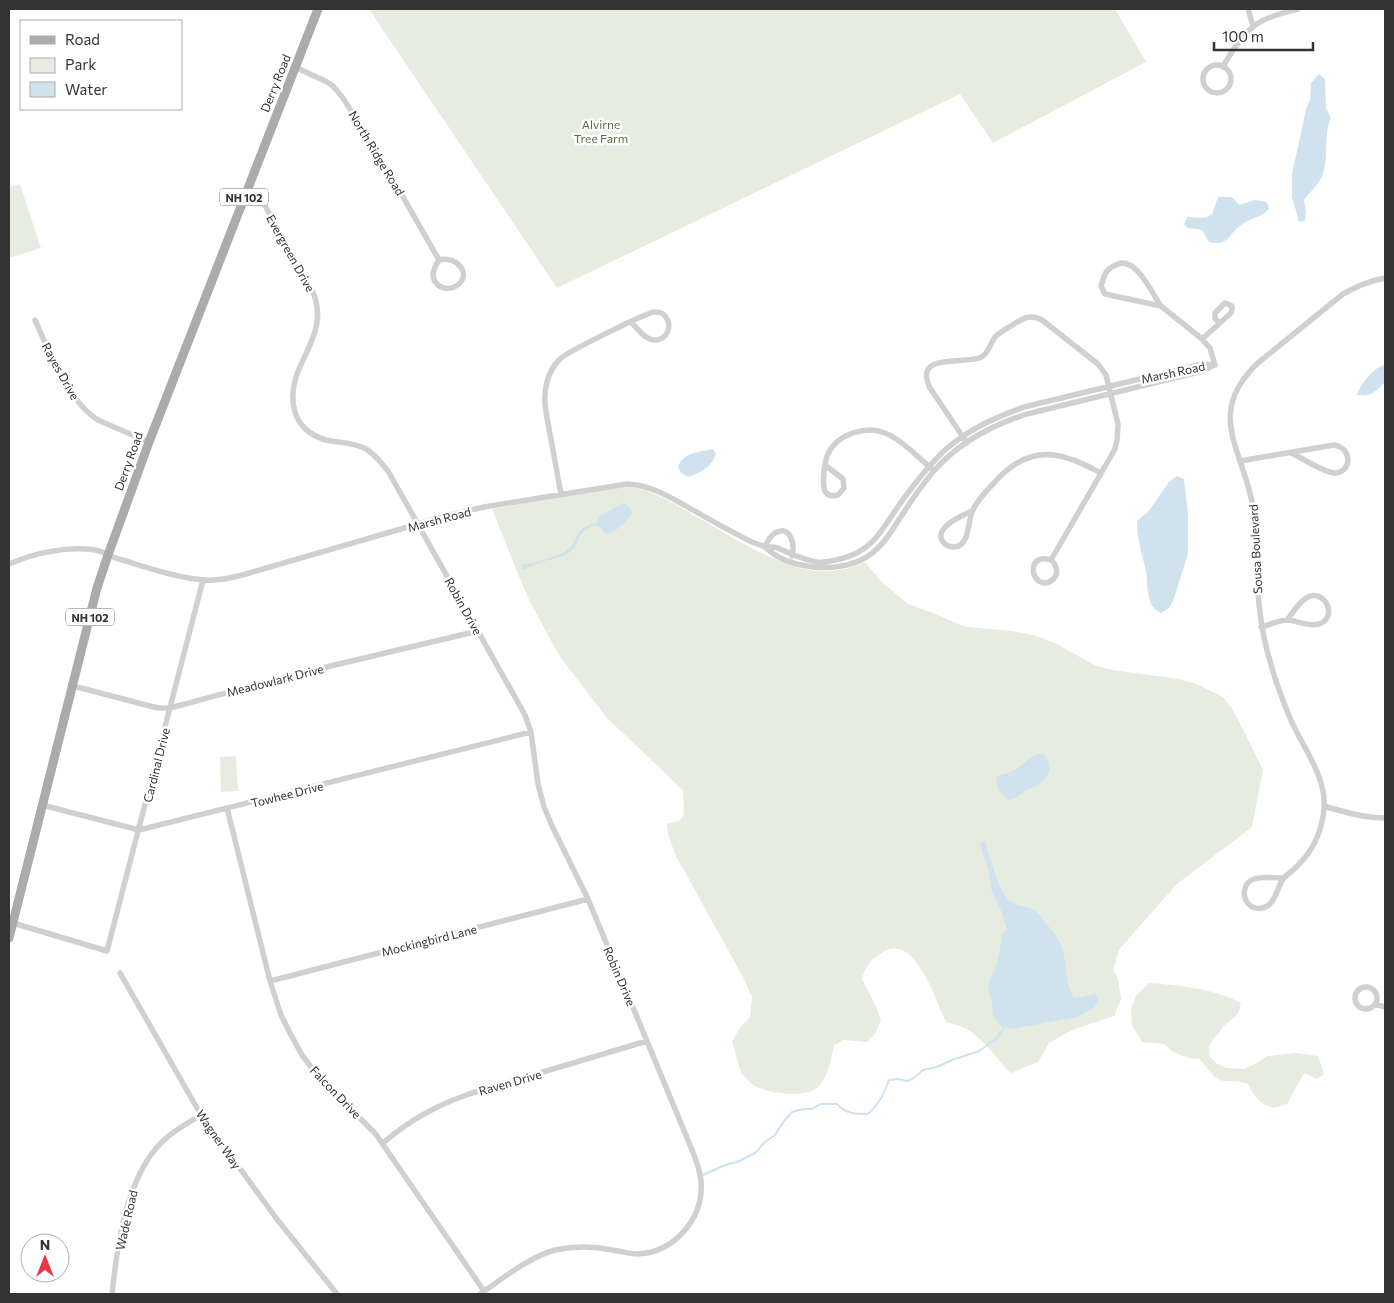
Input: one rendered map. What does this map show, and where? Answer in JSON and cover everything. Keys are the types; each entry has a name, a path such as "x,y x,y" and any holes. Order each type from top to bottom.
{"main road":[{"name":"Derry Road","path":"9,938 97,588 108,554 149,442 318,9"}],"street":[{"path":"1248,9 1253,26"},
{"path":"1222,67 1234,47 1253,26 1276,15 1298,9"},
{"path":"1214,66 1222,67 1229,73 1229,86 1222,92 1209,91 1204,84 1204,74 1214,66"},
{"name":"North Ridge Road","path":"295,67 333,86 343,98 387,169 439,260"},
{"name":"Evergreen Drive","path":"247,190 263,202 312,290 318,305 317,328 296,375 292,392 294,412 298,421 305,429 325,440 367,449 388,471 418,524"},
{"path":"439,260 453,260 461,266 462,280 458,284 443,288 436,283 433,275 439,260"},
{"path":"1162,306 1107,295 1103,292 1101,286 1105,273 1110,268 1120,264 1130,264 1141,275 1162,306 1202,339 1219,323"},
{"name":"Sousa Boulevard","path":"1284,878 1259,878 1250,882 1244,890 1247,904 1256,909 1270,904 1284,878 1298,866 1312,848 1318,835 1324,806 1317,772 1290,718 1261,627 1257,596 1251,492 1232,439 1230,415 1234,394 1246,375 1259,362 1343,294 1356,286 1385,278"},
{"path":"560,494 545,400 546,382 549,374 566,354 649,312 658,312 666,317 668,330 663,338 654,340 645,336 631,322"},
{"path":"967,443 930,388 925,377 930,366 979,358 985,354 997,336 1025,317 1032,316 1039,318 1098,364 1106,376 1118,424 1115,449 1051,560"},
{"name":"Rayes Drive","path":"35,320 65,382 77,401 87,412 92,417 108,425 149,442"},
{"name":"Marsh Road","path":"9,564 31,556 66,550 95,550 114,558 203,580 224,579 241,576 449,515 484,507 626,484 644,486 666,494 720,526 790,561 806,566 831,568 843,566 869,556 885,540 932,468 980,434 1012,419 1202,364 1215,364 1210,348 1202,339"},
{"name":"Marsh Road","path":"764,547 775,547 792,555 819,562 842,559 861,552 879,535 898,506 962,436 996,418 1024,407 1110,390"},
{"path":"825,465 844,481 843,490 836,495 828,494 823,488 825,465 828,453 838,441 852,433 869,430 879,431 891,436 932,468"},
{"path":"1240,461 1334,445 1346,452 1348,461 1340,472 1331,473 1290,453"},
{"path":"972,511 944,527 941,534 946,545 957,547 963,542 972,511 988,489 1009,468 1026,458 1044,454 1064,456 1101,474"},
{"name":"Robin Drive","path":"418,524 525,715 531,732 538,784 544,807 588,899 698,1167 701,1182 700,1198 689,1226 666,1246 644,1253 629,1253 584,1246 553,1251 531,1260 482,1293"},
{"path":"764,547 773,534 779,532 786,533 792,538 794,547 790,561"},
{"path":"1047,558 1051,560 1054,562 1057,570 1054,578 1047,582 1039,581 1034,575 1034,564 1040,559 1047,558"},
{"name":"Cardinal Drive","path":"13,923 108,951 203,580"},
{"path":"1261,627 1287,620 1317,625 1328,616 1328,607 1320,597 1311,596 1303,601 1287,620"},
{"name":"Meadowlark Drive","path":"73,686 158,708 170,708 297,674 478,630"},
{"name":"Towhee Drive","path":"42,805 139,830 531,732"},
{"path":"1324,806 1369,817 1385,818"},
{"name":"Falcon Drive","path":"227,808 270,981 284,1022 302,1055 311,1067 337,1096 364,1121 383,1144 482,1293"},
{"name":"Mockingbird Lane","path":"270,981 588,899"},
{"name":"Wagner Way","path":"120,973 201,1115 276,1218 337,1294"},
{"path":"1375,1004 1385,1007"},
{"name":"Raven Drive","path":"383,1144 407,1124 433,1108 448,1102 478,1091 647,1041"},
{"name":"Wade Road","path":"112,1294 128,1201 137,1178 154,1151 164,1140 201,1115"}],"green space":[{"name":"Alvirne Tree Farm","path":"369,9 1115,9 1146,62 993,143 960,94 557,288"},
{"path":"20,184 41,248 9,258 9,187"},
{"path":"631,487 660,496 744,544 789,565 812,571 827,571 850,568 865,562 882,582 908,604 951,621 967,627 1033,635 1055,643 1094,665 1113,670 1179,679 1196,684 1223,697 1232,709 1263,770 1252,827 1177,884 1119,950 1113,970 1118,978 1121,999 1114,1016 1072,1030 1049,1043 1038,1062 1011,1073 972,1032 946,1022 923,972 905,952 894,948 883,952 872,960 865,970 862,979 881,1020 875,1034 867,1042 844,1040 834,1045 828,1071 820,1085 799,1094 771,1092 757,1087 743,1075 732,1042 739,1029 750,1017 752,997 743,977 676,856 668,835 667,824 681,820 684,814 683,790 607,718 560,657 530,602 492,509"},
{"path":"236,756 238,791 221,792 220,757"},
{"path":"1149,983 1208,991 1241,1003 1238,1014 1224,1026 1209,1046 1210,1057 1217,1064 1227,1068 1244,1069 1267,1056 1296,1053 1318,1056 1324,1074 1317,1079 1304,1073 1287,1104 1277,1107 1267,1106 1254,1095 1248,1084 1220,1080 1211,1073 1200,1059 1189,1058 1173,1052 1164,1044 1142,1042 1132,1025 1131,1008 1136,996"}],"water":[{"path":"1319,74 1325,79 1326,108 1331,118 1327,131 1326,160 1320,181 1304,200 1305,221 1299,222 1292,196 1292,174 1306,110 1310,100 1311,83"},
{"path":"1218,197 1232,197 1239,205 1255,200 1264,201 1268,204 1269,209 1241,225 1228,239 1221,243 1209,242 1202,230 1188,228 1184,224 1187,217 1205,218 1212,214"},
{"path":"1385,365 1385,382 1372,393 1357,395 1368,377 1376,369"},
{"path":"713,449 716,454 714,459 705,469 689,477 681,473 678,467 684,458"},
{"path":"1177,476 1184,479 1188,513 1188,554 1173,601 1169,608 1161,613 1156,610 1150,601 1137,521 1148,512 1169,482"},
{"path":"623,503 629,506 632,513 616,529 605,534 596,525 589,528 581,534 577,544 570,552 561,557 541,562 522,570 521,565 557,556 566,551 574,543 583,528 596,523 601,515"},
{"path":"1037,754 1044,754 1049,762 1046,778 1015,798 1008,800 998,787 997,777 1013,771"},
{"path":"985,841 1003,893 1012,903 1034,910 1050,928 1058,939 1064,953 1068,984 1074,998 1095,993 1098,1001 1093,1008 1077,1017 1011,1029 1000,1026 993,1015 988,986 996,968 1002,934 1007,930 1002,913 992,892 989,873 980,843"}],"waterway":[{"path":"703,1175 755,1153 775,1135 792,1112 812,1109 820,1104 837,1104 851,1113 868,1114 881,1098 889,1080 907,1081 923,1070 937,1067 979,1051 996,1039 1004,1028"}]}
